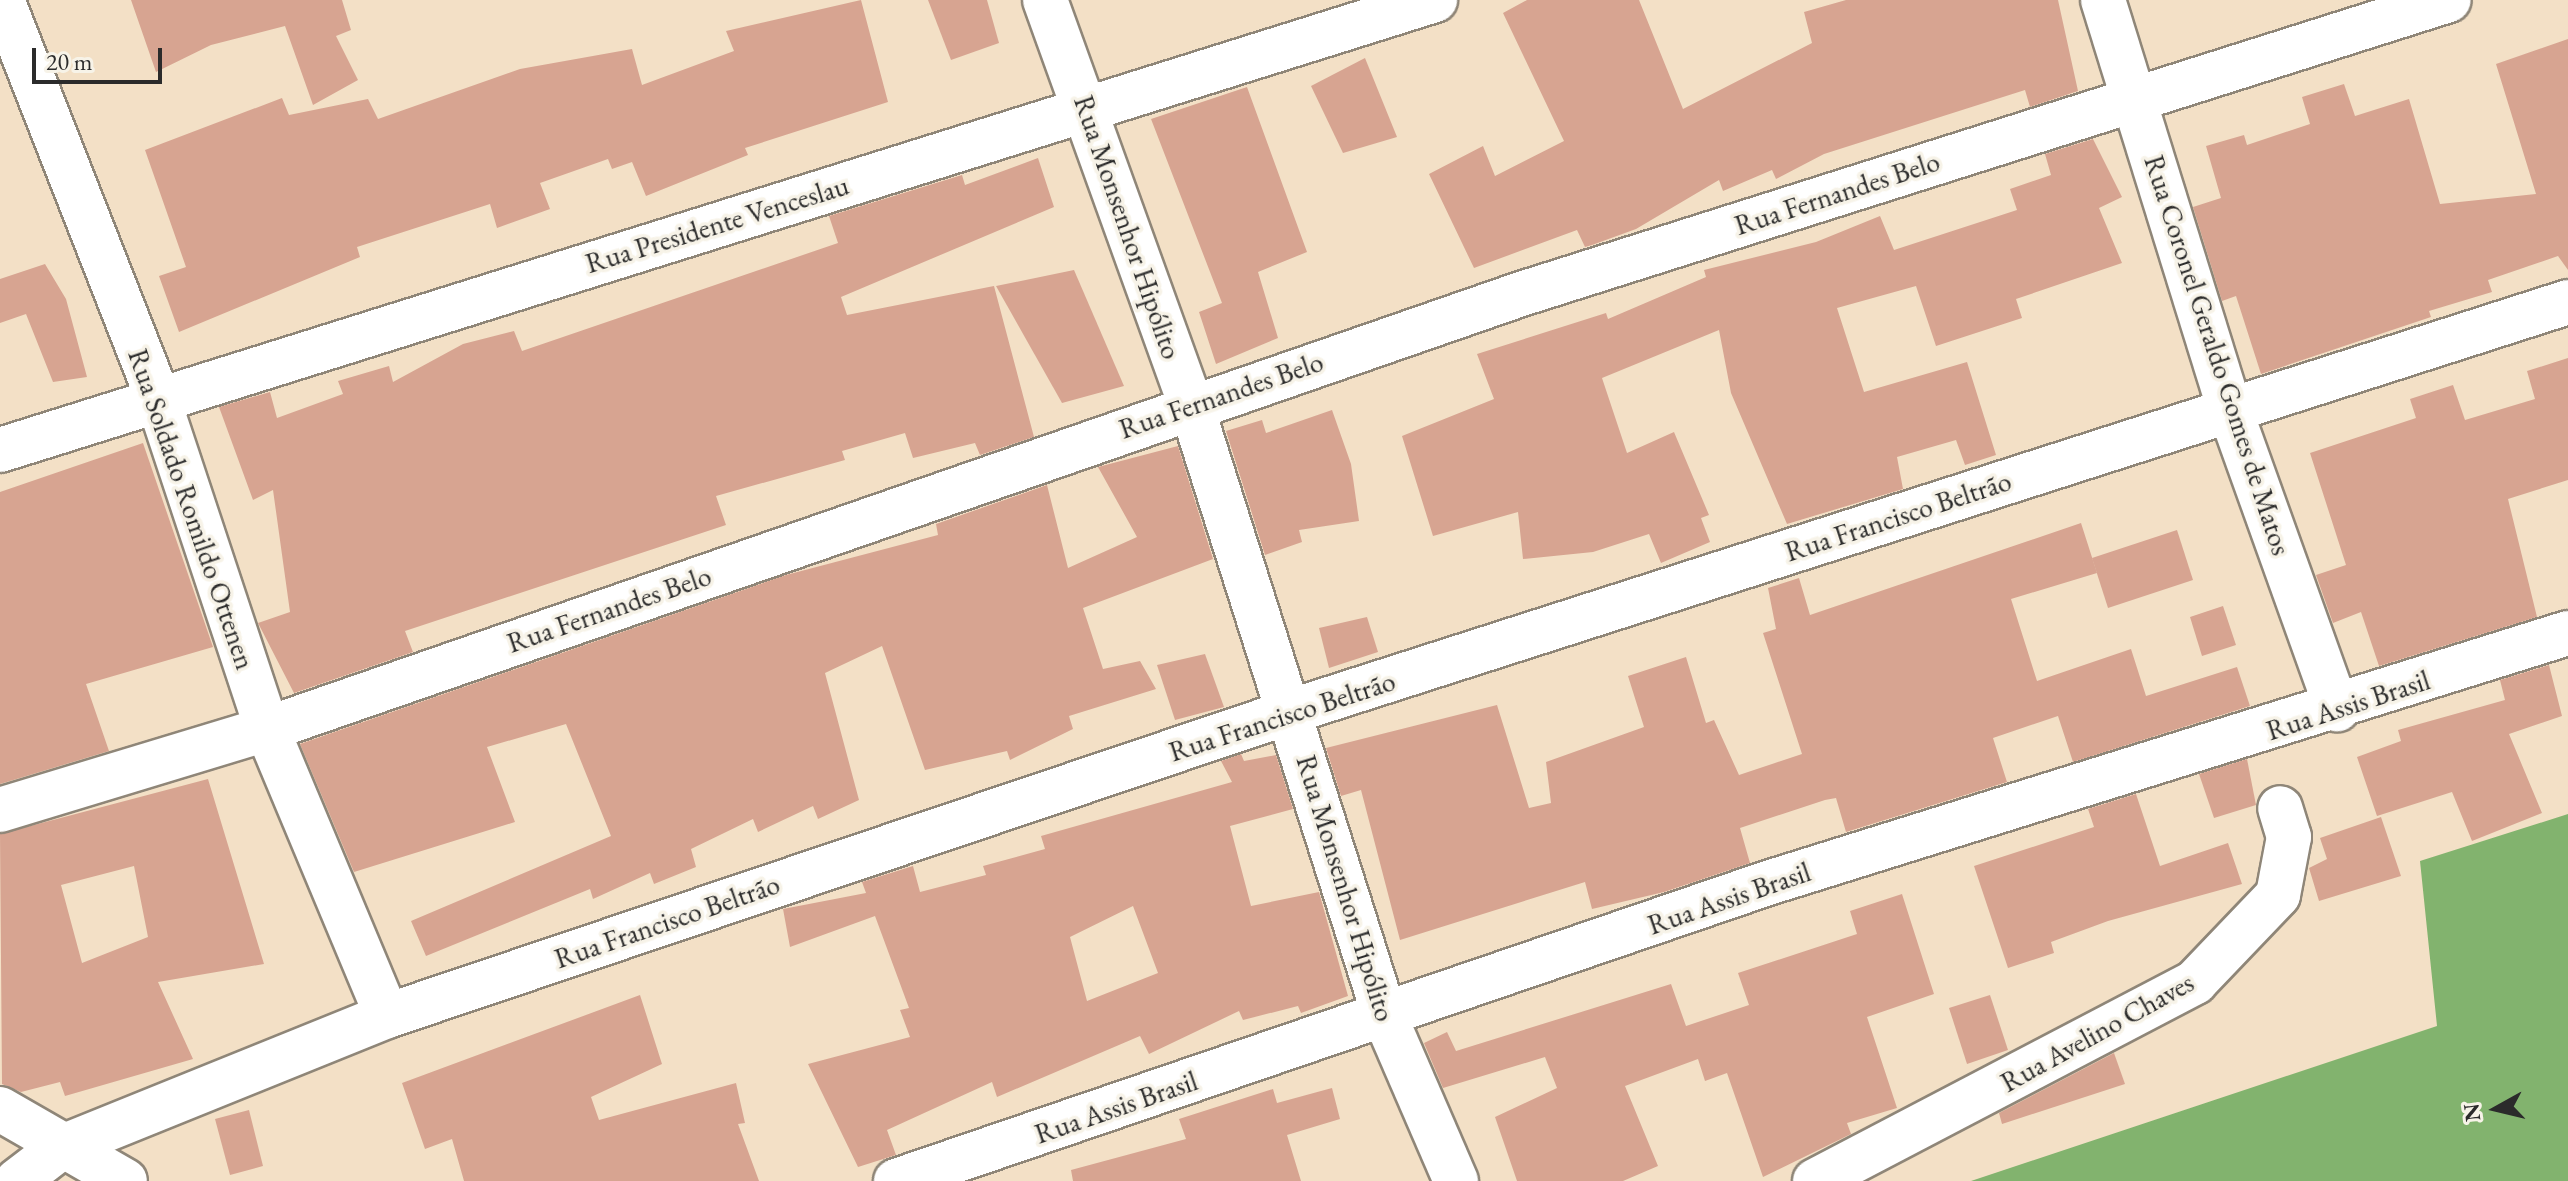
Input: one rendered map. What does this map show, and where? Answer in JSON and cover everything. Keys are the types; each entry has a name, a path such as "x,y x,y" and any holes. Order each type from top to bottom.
{"street":[{"name":"Rua Soldado Romildo Ottenen","path":"2,0 158,399 267,729 387,1016"},
{"name":"Rua Monsenhor Hipólito","path":"1045,0 1087,108 1191,405 1292,711 1385,1017 1456,1181"},
{"name":"Rua Presidente Venceslau","path":"0,450 1435,0"},
{"name":"Rua Coronel Geraldo Gomes de Matos","path":"2103,0 2137,96 2230,410 2337,709"},
{"name":"Rua Fernandes Belo","path":"0,810 267,729 1191,405 2137,96 2449,0"},
{"name":"Rua Francisco Beltrão","path":"17,1181 60,1148 387,1016 1292,711 2568,302"},
{"name":"Rua Assis Brasil","path":"896,1181 1385,1017 1771,882 2337,709 2568,633"},
{"name":"Rua Avelino Chaves","path":"1815,1181 2195,982 2278,895 2289,837 2280,808"},
{"path":"0,1109 60,1148 125,1181"}],"green space":[{"path":"2568,814 2568,1181 1971,1181 2437,1026 2420,861"}],"building":[{"path":"131,0 342,0 351,30 336,36 358,80 313,105 285,26 211,45 156,72"},
{"path":"861,0 888,102 745,148 748,155 646,196 632,162 612,169 608,159 540,183 550,209 497,228 490,204 357,247 360,257 179,332 159,276 186,267 145,150 282,98 289,115 368,99 378,119 520,69 632,49 642,85 734,51 726,31"},
{"path":"928,0 987,0 999,43 951,60"},
{"path":"1527,0 1639,0 1683,109 1812,43 1804,12 1846,0 2058,0 2078,91 2030,107 2025,90 1824,154 1776,179 1772,170 1723,191 1719,180 1636,229 1592,245 1585,247 1577,230 1474,268 1429,174 1483,146 1495,176 1564,141 1503,13"},
{"path":"2568,39 2568,270 2558,256 2488,280 2492,292 2429,311 2431,317 2261,374 2236,296 2222,301 2193,207 2221,198 2206,146 2244,135 2247,145 2310,124 2302,97 2344,84 2355,116 2409,99 2440,204 2536,194 2496,64"},
{"path":"1365,58 1397,137 1343,153 1311,86"},
{"path":"1247,87 1307,252 1258,272 1278,338 1216,364 1199,312 1222,303 1151,119"},
{"path":"2093,139 2122,197 2099,208 2122,263 2016,299 2022,318 1936,346 1916,286 1837,308 1864,392 1967,362 1996,455 1965,465 1956,440 1897,457 1903,489 1787,524 1731,393 1719,330 1602,378 1627,453 1674,432 1709,515 1701,518 1710,542 1661,563 1649,534 1593,552 1523,559 1518,512 1433,536 1402,436 1494,399 1477,354 1606,313 1608,319 1706,277 1704,270 1816,242 1880,216 1894,250 2017,210 2010,189 2051,175 2045,154"},
{"path":"1038,158 1054,207 841,297 847,315 994,286 1034,437 980,455 975,443 913,458 905,433 842,451 845,460 716,496 726,525 405,631 413,652 294,693 258,623 290,612 273,490 253,500 219,407 270,392 277,418 343,394 338,381 389,366 393,382 463,344 514,331 522,351 838,243 829,216 962,175 965,185"},
{"path":"45,264 66,299 87,377 53,382 26,314 0,323 0,279"},
{"path":"1074,270 1124,386 1062,403 996,286"},
{"path":"2568,358 2568,480 2508,499 2537,617 2379,666 2361,612 2333,623 2316,575 2346,565 2310,453 2416,418 2410,399 2453,385 2465,420 2535,399 2527,371"},
{"path":"1332,410 1351,464 1359,521 1299,530 1302,542 1265,555 1226,431 1262,420 1266,433"},
{"path":"143,443 213,647 86,684 109,751 0,784 0,492"},
{"path":"1178,446 1213,559 1083,608 1103,669 1140,661 1156,689 1069,716 1073,729 1010,760 1007,751 925,770 882,646 825,673 859,800 818,819 813,806 758,832 753,819 691,849 696,867 654,884 650,873 593,899 590,889 426,956 411,921 611,836 566,724 487,747 515,822 354,872 300,744 786,575 938,535 936,524 1047,485 1068,568 1137,537 1098,467"},
{"path":"2081,523 2097,573 2011,599 2037,681 2131,649 2146,696 2237,667 2250,706 2073,762 2058,716 1993,738 2007,782 1846,832 1836,798 1825,800 1740,828 1750,863 1664,892 1592,909 1585,882 1400,940 1361,790 1341,796 1326,748 1497,705 1529,808 1551,803 1546,762 1644,727 1628,676 1686,657 1706,723 1714,720 1739,775 1802,754 1763,633 1776,629 1768,588 1799,578 1810,615"},
{"path":"2177,530 2193,580 2108,608 2092,558"},
{"path":"2223,606 2236,645 2202,656 2190,617"},
{"path":"1367,617 1378,652 1329,668 1319,628"},
{"path":"1205,654 1224,707 1175,720 1157,665"},
{"path":"2549,665 2562,716 2509,734 2542,813 2472,841 2452,792 2377,816 2357,757 2401,741 2398,730 2505,700 2500,680"},
{"path":"1241,754 1244,761 1276,755 1293,809 1230,826 1251,906 1319,892 1348,996 1301,1013 1298,1006 1243,1020 1239,1011 1149,1054 1140,1036 997,1097 992,1082 887,1130 896,1155 858,1167 808,1064 910,1037 900,1010 909,1008 875,916 790,947 783,909 866,893 862,882 913,866 920,892 986,875 983,866 1045,849 1041,836 1232,782 1221,761","holes":["1133,906 1158,973 1087,1001 1070,937"]},
{"path":"2247,759 2256,805 2214,818 2199,774"},
{"path":"208,779 264,964 158,982 193,1059 65,1096 60,1082 21,1092 2,1084 0,834","holes":["134,866 148,937 82,963 61,885"]},
{"path":"2136,794 2160,866 2228,843 2242,884 2108,921 2051,942 2054,953 2008,968 1974,866 2094,827 2088,809"},
{"path":"2381,817 2401,876 2319,901 2309,868 2327,859 2320,838"},
{"path":"1902,894 1934,994 1867,1017 1897,1108 1847,1123 1851,1134 1763,1177 1727,1073 1705,1081 1698,1059 1625,1086 1658,1166 1623,1181 1517,1181 1495,1117 1557,1088 1545,1057 1443,1088 1424,1043 1447,1032 1456,1051 1671,984 1686,1026 1749,1005 1738,973 1857,934 1850,911"},
{"path":"640,995 662,1064 591,1097 599,1120 736,1083 745,1123 738,1124 759,1181 464,1181 452,1139 425,1149 402,1083"},
{"path":"1990,995 2008,1050 1967,1064 1949,1008"},
{"path":"2114,1053 2125,1084 2002,1124 1999,1113"},
{"path":"1332,1088 1340,1119 1287,1135 1301,1181 1073,1181 1071,1170 1186,1139 1179,1119 1273,1089 1277,1103"},
{"path":"249,1110 263,1166 230,1175 215,1119"}]}
